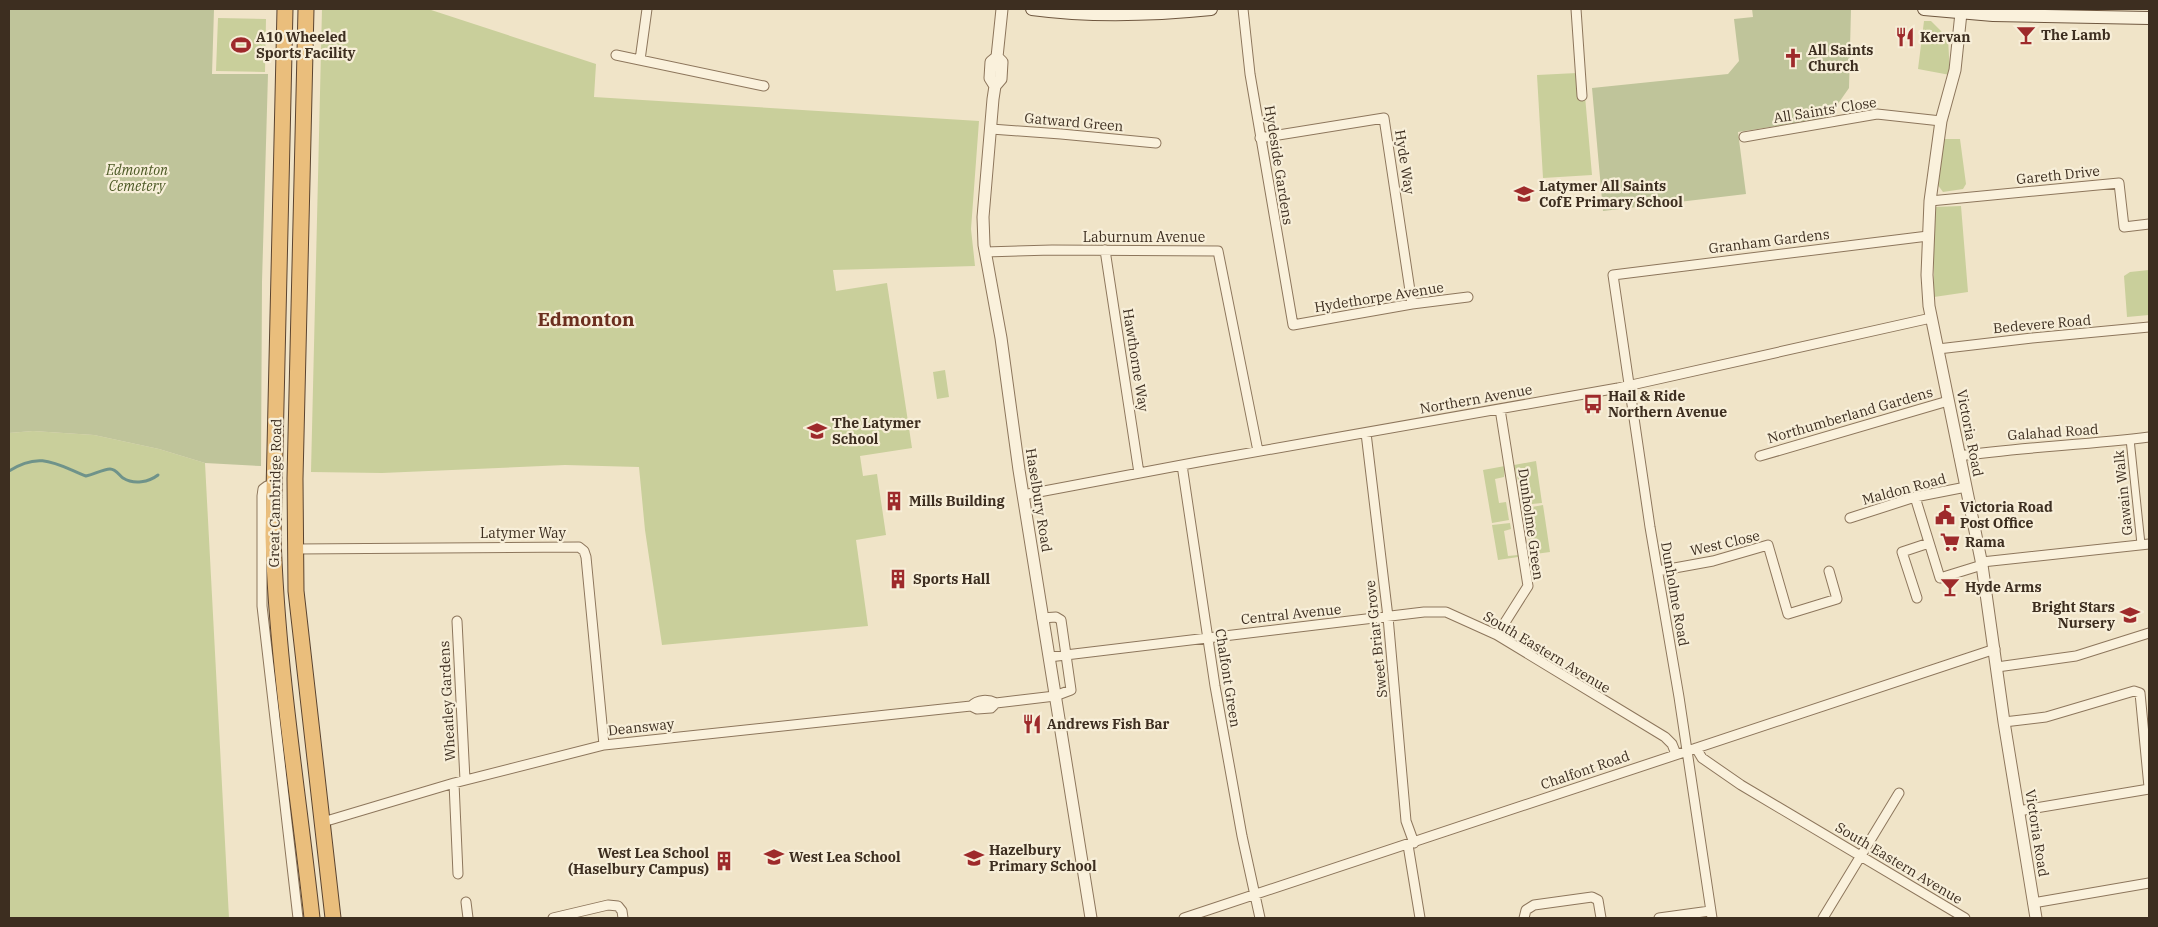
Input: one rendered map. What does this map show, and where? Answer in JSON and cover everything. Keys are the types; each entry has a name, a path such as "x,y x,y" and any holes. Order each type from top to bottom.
{"highway":[{"name":"Great Cambridge Road","path":"285,9 274,489 275,593 312,918"},
{"name":"Great Cambridge Road","path":"306,9 295,479 296,591 301,649 333,918"},
{"path":"283,112 304,113"}],"main road":[{"path":"1041,9 1097,14 1211,9"},
{"path":"1924,9 1961,13 2147,15"}],"street":[{"path":"640,60 647,9"},
{"name":"Haselbury Road","path":"1002,9 997,57 1002,62 1001,79 995,86 983,217 985,252 1001,338 1054,696 1091,918"},
{"name":"Hydeside Gardens","path":"1243,9 1250,74 1260,138 1293,325"},
{"path":"1576,9 1582,96"},
{"name":"Victoria Road","path":"1961,13 1955,70 1940,121 1930,201 1927,275 1931,318 1982,564 2004,722 2036,918"},
{"path":"616,55 764,86"},
{"name":"All Saints' Close","path":"1744,136 1877,114 1940,121"},
{"name":"Hyde Way","path":"1260,138 1384,118 1412,304"},
{"name":"Gatward Green","path":"991,130 1061,134 1156,144"},
{"name":"Gareth Drive","path":"1930,201 2119,183 2124,227 2149,224"},
{"name":"Granham Gardens","path":"1613,275 1928,236"},
{"name":"Hawthorne Way","path":"1105,250 1139,473"},
{"name":"Laburnum Avenue","path":"985,252 1218,251 1258,451"},
{"name":"Dunholme Road","path":"1613,275 1658,571 1691,750 1711,914"},
{"name":"Hydethorpe Avenue","path":"1293,325 1412,304 1468,297"},
{"name":"Northern Avenue","path":"1023,495 1258,451 1629,386 1931,318"},
{"name":"Bedevere Road","path":"1938,349 2015,339 2149,327"},
{"name":"Northumberland Gardens","path":"1760,456 1948,400"},
{"name":"Dunholme Green","path":"1497,635 1528,586 1500,409"},
{"name":"Sweet Briar Grove","path":"1366,432 1388,617 1406,821 1411,844 1420,918"},
{"name":"Galahad Road","path":"1959,456 1996,450 2149,436"},
{"name":"Gawain Walk","path":"2130,439 2145,544"},
{"name":"Chalfont Green","path":"1182,465 1206,637 1233,791 1260,918"},
{"path":"274,489 267,486 262,496 262,606 298,918"},
{"name":"Maldon Road","path":"1850,518 1915,497 1966,486"},
{"path":"1915,497 1940,578 1982,564 2145,544"},
{"path":"1917,598 1902,552 1929,543"},
{"name":"West Close","path":"1658,571 1713,561 1768,545 1788,614 1837,599 1829,571"},
{"name":"Latymer Way","path":"296,549 579,547 584,551 586,557 604,745"},
{"name":"South Eastern Avenue","path":"1388,617 1446,612 1497,635 1665,737 1672,744 1676,754"},
{"name":"Central Avenue","path":"1049,657 1388,617"},
{"path":"1042,618 1060,618 1066,654 1071,690 1054,696"},
{"name":"Wheatley Gardens","path":"457,621 465,780"},
{"path":"1997,667 2076,656 2149,633"},
{"name":"Chalfont Road","path":"1184,918 1995,650"},
{"path":"2004,722 2046,717 2134,690 2140,693 2149,788 2018,811"},
{"name":"Deansway","path":"323,822 454,783 604,745 971,706 977,710 991,708 996,703 1054,696"},
{"name":"South Eastern Avenue","path":"1691,750 1741,784 1965,918"},
{"path":"454,783 458,874"},
{"path":"1823,918 1899,793"},
{"path":"2033,903 2149,882"},
{"path":"1524,918 1526,910 1534,905 1592,897 1598,900 1601,918"},
{"path":"466,902 468,918"},
{"path":"553,918 608,905 618,906 622,915"},
{"path":"1659,918 1711,914"}],"green space":[{"name":"Edmonton Cemetery","path":"9,9 214,9 212,74 268,74 262,282 261,466 205,463 159,449 94,435 33,431 9,433"},
{"path":"322,9 428,9 596,64 594,97 979,121 971,229 975,266 833,270 836,291 887,283 912,448 860,456 863,476 877,474 886,535 856,540 868,626 662,645 645,530 639,467 565,465 382,473 311,472"},
{"path":"1752,9 1851,9 1849,88 1828,118 1738,132 1746,194 1603,211 1592,88 1728,74 1739,61 1734,19 1753,17"},
{"name":"A10 Wheeled Sports Facility","path":"218,18 266,19 265,72 216,71"},
{"path":"1924,21 1931,21 1948,38 1950,75 1918,69"},
{"path":"1577,73 1577,96 1585,96 1592,175 1543,178 1537,75"},
{"path":"1941,139 1960,139 1966,184 1963,189 1943,192 1937,184"},
{"path":"1961,206 1968,292 1934,297 1934,207"},
{"path":"2149,270 2149,315 2127,317 2124,276 2130,272"},
{"path":"945,370 949,397 937,399 933,372"},
{"path":"33,431 94,435 159,449 205,463 229,918 9,918 9,433"},
{"path":"1536,461 1542,503 1532,504 1530,494 1522,495 1514,465"},
{"path":"1505,466 1504,477 1495,479 1499,503 1506,502 1509,520 1492,523 1483,470"},
{"path":"1543,505 1550,552 1528,555 1529,541 1525,517 1533,516 1532,507"},
{"path":"1510,523 1511,529 1504,531 1508,556 1518,555 1518,557 1498,560 1492,525"}],"waterway":[{"path":"9,471 20,465 39,461 57,464 86,476 112,469 123,478 137,482 146,481 158,475"}],"place":[{"name":"The Lamb","path":"2026,35"},
{"name":"Kervan","path":"1905,37"},
{"name":"A10 Wheeled Sports Facility","path":"241,45"},
{"name":"All Saints Church","path":"1793,58"},
{"name":"Latymer All Saints CofE Primary School","path":"1524,194"},
{"name":"Hail & Ride Northern Avenue","path":"1593,404"},
{"name":"The Latymer School","path":"817,431"},
{"name":"Mills Building","path":"894,501"},
{"name":"Victoria Road Post Office","path":"1945,515"},
{"name":"Rama","path":"1950,542"},
{"name":"Sports Hall","path":"898,579"},
{"name":"Hyde Arms","path":"1950,587"},
{"name":"Bright Stars Nursery","path":"2130,615"},
{"name":"Andrews Fish Bar","path":"1032,724"},
{"name":"West Lea School","path":"774,857"},
{"name":"Hazelbury Primary School","path":"974,858"},
{"name":"West Lea School (Haselbury Campus)","path":"724,861"}],"district":[{"name":"Edmonton","path":"586,319"}]}
